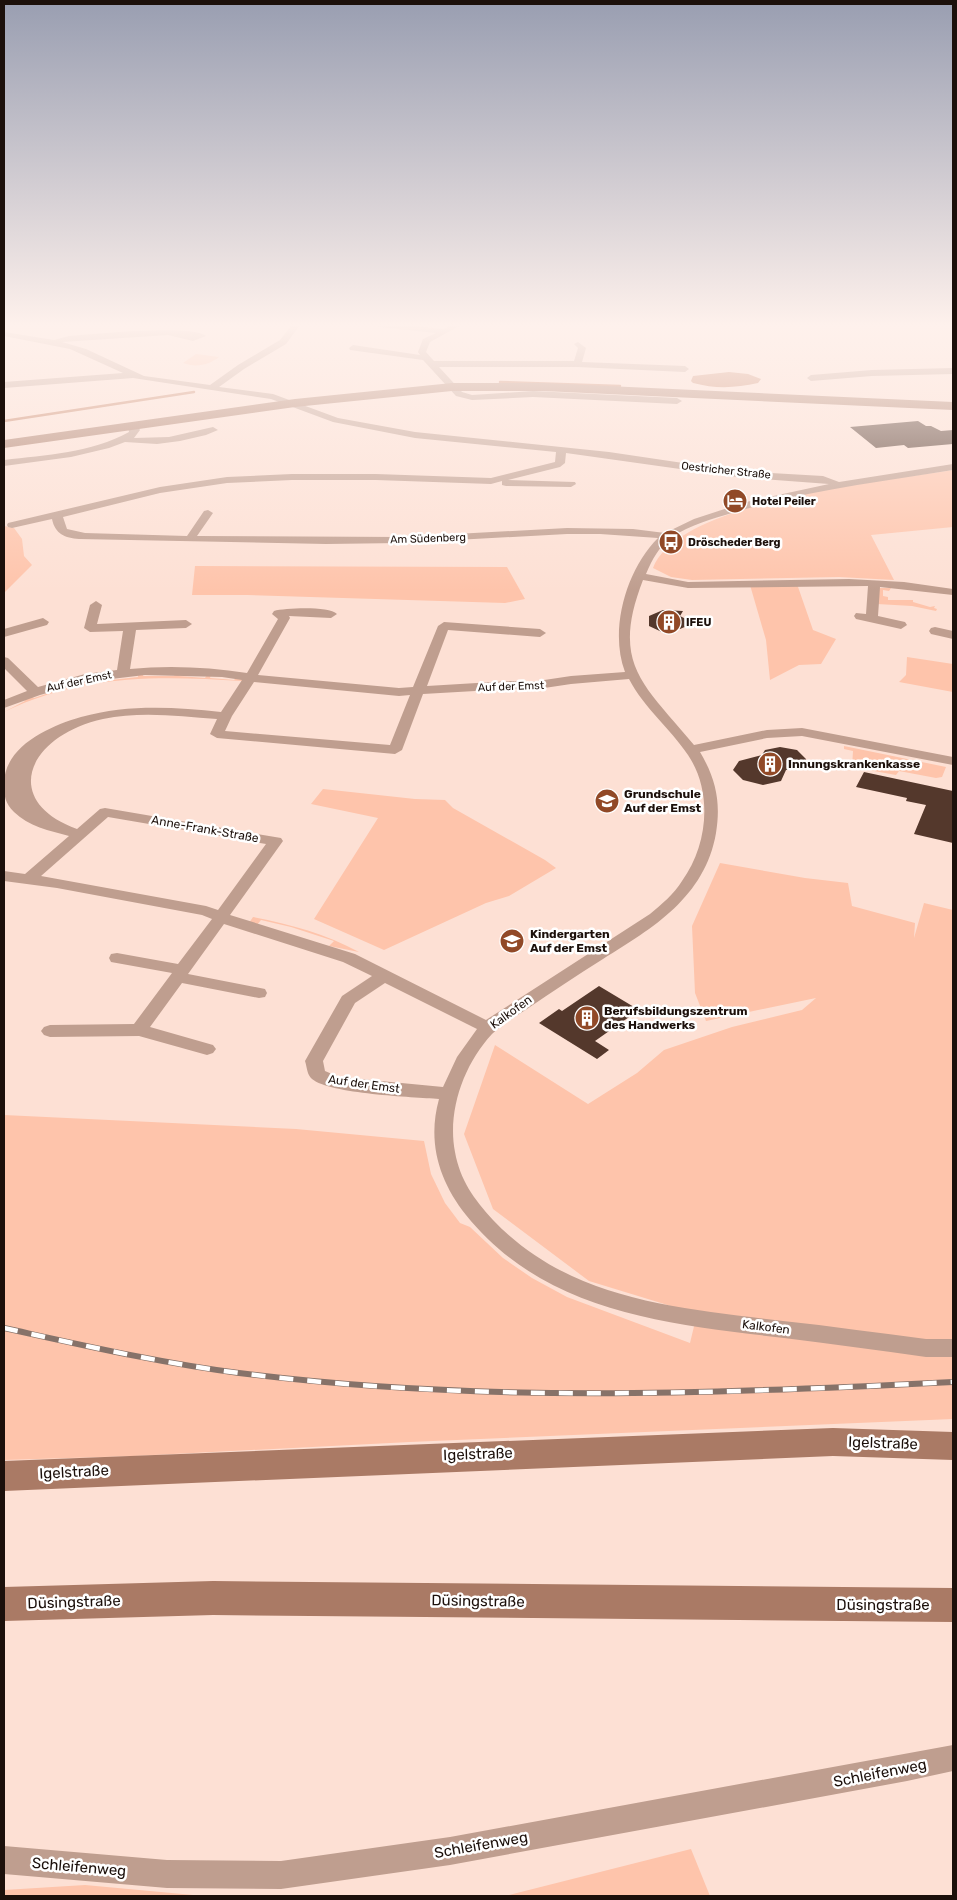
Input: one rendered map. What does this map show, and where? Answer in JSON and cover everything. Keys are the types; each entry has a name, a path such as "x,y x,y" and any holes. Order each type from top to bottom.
{"street":[{"path":"4,444 220,414"},
{"name":"Oestricher Straße","path":"321,414 336,420 381,429 460,441 609,455 737,474 823,479 834,482"},
{"path":"4,463 72,453 123,439 133,434 135,430 133,426"},
{"path":"123,439 136,442 166,440 200,435 214,430"},
{"path":"495,481 557,465 560,463 561,451"},
{"path":"858,483 953,467"},
{"path":"12,525 57,516 160,490 227,480 328,477 495,481 514,484 571,484"},
{"name":"Oestricher Straße","path":"639,576 652,550 666,536 710,516 758,502 858,483"},
{"path":"190,539 208,513"},
{"name":"Am Südenberg","path":"57,516 60,528 70,535 190,539 372,540 605,532 644,533 666,536"},
{"path":"639,576 688,585 874,583 953,592"},
{"name":"Kalkofen","path":"639,576 624,617 622,630 626,658 632,675 649,701 692,750 709,778 713,801 712,822 698,868 678,897 658,917 545,988 488,1028 467,1053 448,1094 443,1145 453,1183 483,1223 499,1240 530,1266 567,1285 602,1298 677,1316 916,1347 953,1348"},
{"path":"874,583 866,617 901,624"},
{"path":"96,605 90,628 186,624"},
{"path":"331,614 294,612 278,614 284,618 251,677 225,716 217,734 395,750 444,626 540,633"},
{"path":"4,633 43,622"},
{"name":"Auf der Emst","path":"123,672 130,627"},
{"path":"935,631 953,635"},
{"name":"Auf der Emst","path":"4,661 35,692"},
{"name":"Auf der Emst","path":"4,704 35,692 85,678 123,672 173,670 222,673 251,677 269,682 399,692 512,685 533,686 562,681 632,675"},
{"path":"81,835 48,826 21,811 10,798 8,785 13,768 20,756 39,740 86,719 122,711 154,710 225,716"},
{"path":"692,750 774,733 802,732 953,761"},
{"name":"Anne-Frank-Straße","path":"16,878 81,835 105,812 276,841 223,916"},
{"path":"4,891 16,878 206,911 223,916 242,925 283,936 349,958 488,1028"},
{"path":"139,1030 223,916"},
{"path":"117,958 260,993"},
{"name":"Auf der Emst","path":"383,976 348,1000 314,1061 317,1074 326,1080 339,1082 448,1094"},
{"path":"50,1031 139,1030 207,1049"},
{"name":"Igelstraße","path":"4,1476 675,1446 833,1442 953,1446"},
{"name":"Düsingstraße","path":"4,1604 213,1598 953,1605"},
{"name":"Schleifenweg","path":"4,1860 167,1874 281,1875 460,1849 953,1758"}],"shaded area":[{"path":"953,470 953,527 871,535 894,580 839,577 692,580 671,577 653,568 671,545 702,526 742,510 836,488"},
{"path":"4,526 14,528 22,539 24,556 32,565 4,593"},
{"path":"195,566 507,567 525,599 505,603 192,595"},
{"path":"797,584 813,630 836,639 821,664 799,665 770,680 766,640 750,585"},
{"path":"879,588 891,588 889,591 883,590 883,596 888,597 888,600 913,600 913,602 930,607 935,606 934,608 937,609 936,611 912,606 877,604"},
{"path":"907,657 953,664 953,692 899,682 906,675"},
{"path":"138,673 143,673 143,676 174,676 176,673 180,673 179,676 205,678 207,675 211,675 210,678 234,680 237,677 242,679 242,681 180,678 121,680 62,690 4,712 25,701 22,698 30,695 34,698 64,688 66,684 68,687 97,681 97,678 101,678 102,681 138,677"},
{"path":"844,746 946,767 942,777 936,778 899,771 896,775 852,767 853,751 844,749"},
{"path":"323,789 415,799 445,800 453,808 556,868 509,896 486,903 384,950 314,919 378,818 311,804"},
{"path":"720,863 805,878 848,883 852,906 915,923 914,938 924,903 953,910 953,1419 410,1442 134,1456 4,1460 4,1115 296,1129 424,1141 431,1174 445,1203 460,1223 470,1227 503,1258 532,1278 567,1297 690,1343 697,1314 589,1281 493,1209 464,1134 495,1045 588,1104 637,1073 664,1050 732,1027 802,1010 816,998 706,1021 695,993 692,926"},
{"path":"253,917 308,930 334,940 359,952 329,946 334,941 291,927 261,920 257,925 249,923"},
{"path":"691,1849 710,1896 505,1896"},
{"path":"85,1885 204,1896 4,1896 4,1890"}],"building":[{"path":"918,421 941,431 953,430 953,444 908,448 904,445 876,448 850,427"},
{"name":"IFEU","path":"663,610 683,611 680,616 694,623 680,629 668,628 664,633 649,626 649,616"},
{"name":"Innungskrankenkasse","path":"780,747 797,750 806,759 802,767 786,770 781,781 763,785 743,780 733,770 739,761 762,755 765,750"},
{"path":"864,772 953,791 953,843 914,834 926,805 906,801 907,798 856,787"},
{"name":"Berufsbildungszentrum des Handwerks","path":"599,986 639,1010 595,1041 609,1050 597,1059 539,1023 559,1009 562,1011"}],"waterway":[{"path":"4,421 52,414"}],"railway":[{"path":"4,1328 121,1353 209,1369 328,1382 417,1389 506,1392 685,1392 953,1382"}],"place":[{"name":"Hotel Peiler","path":"735,501"},
{"name":"Dröscheder Berg","path":"671,542"},
{"name":"IFEU","path":"669,622"},
{"name":"Innungskrankenkasse","path":"770,764"},
{"name":"Grundschule Auf der Emst","path":"607,801"},
{"name":"Kindergarten Auf der Emst","path":"512,941"},
{"name":"Berufsbildungszentrum des Handwerks","path":"587,1018"}]}
